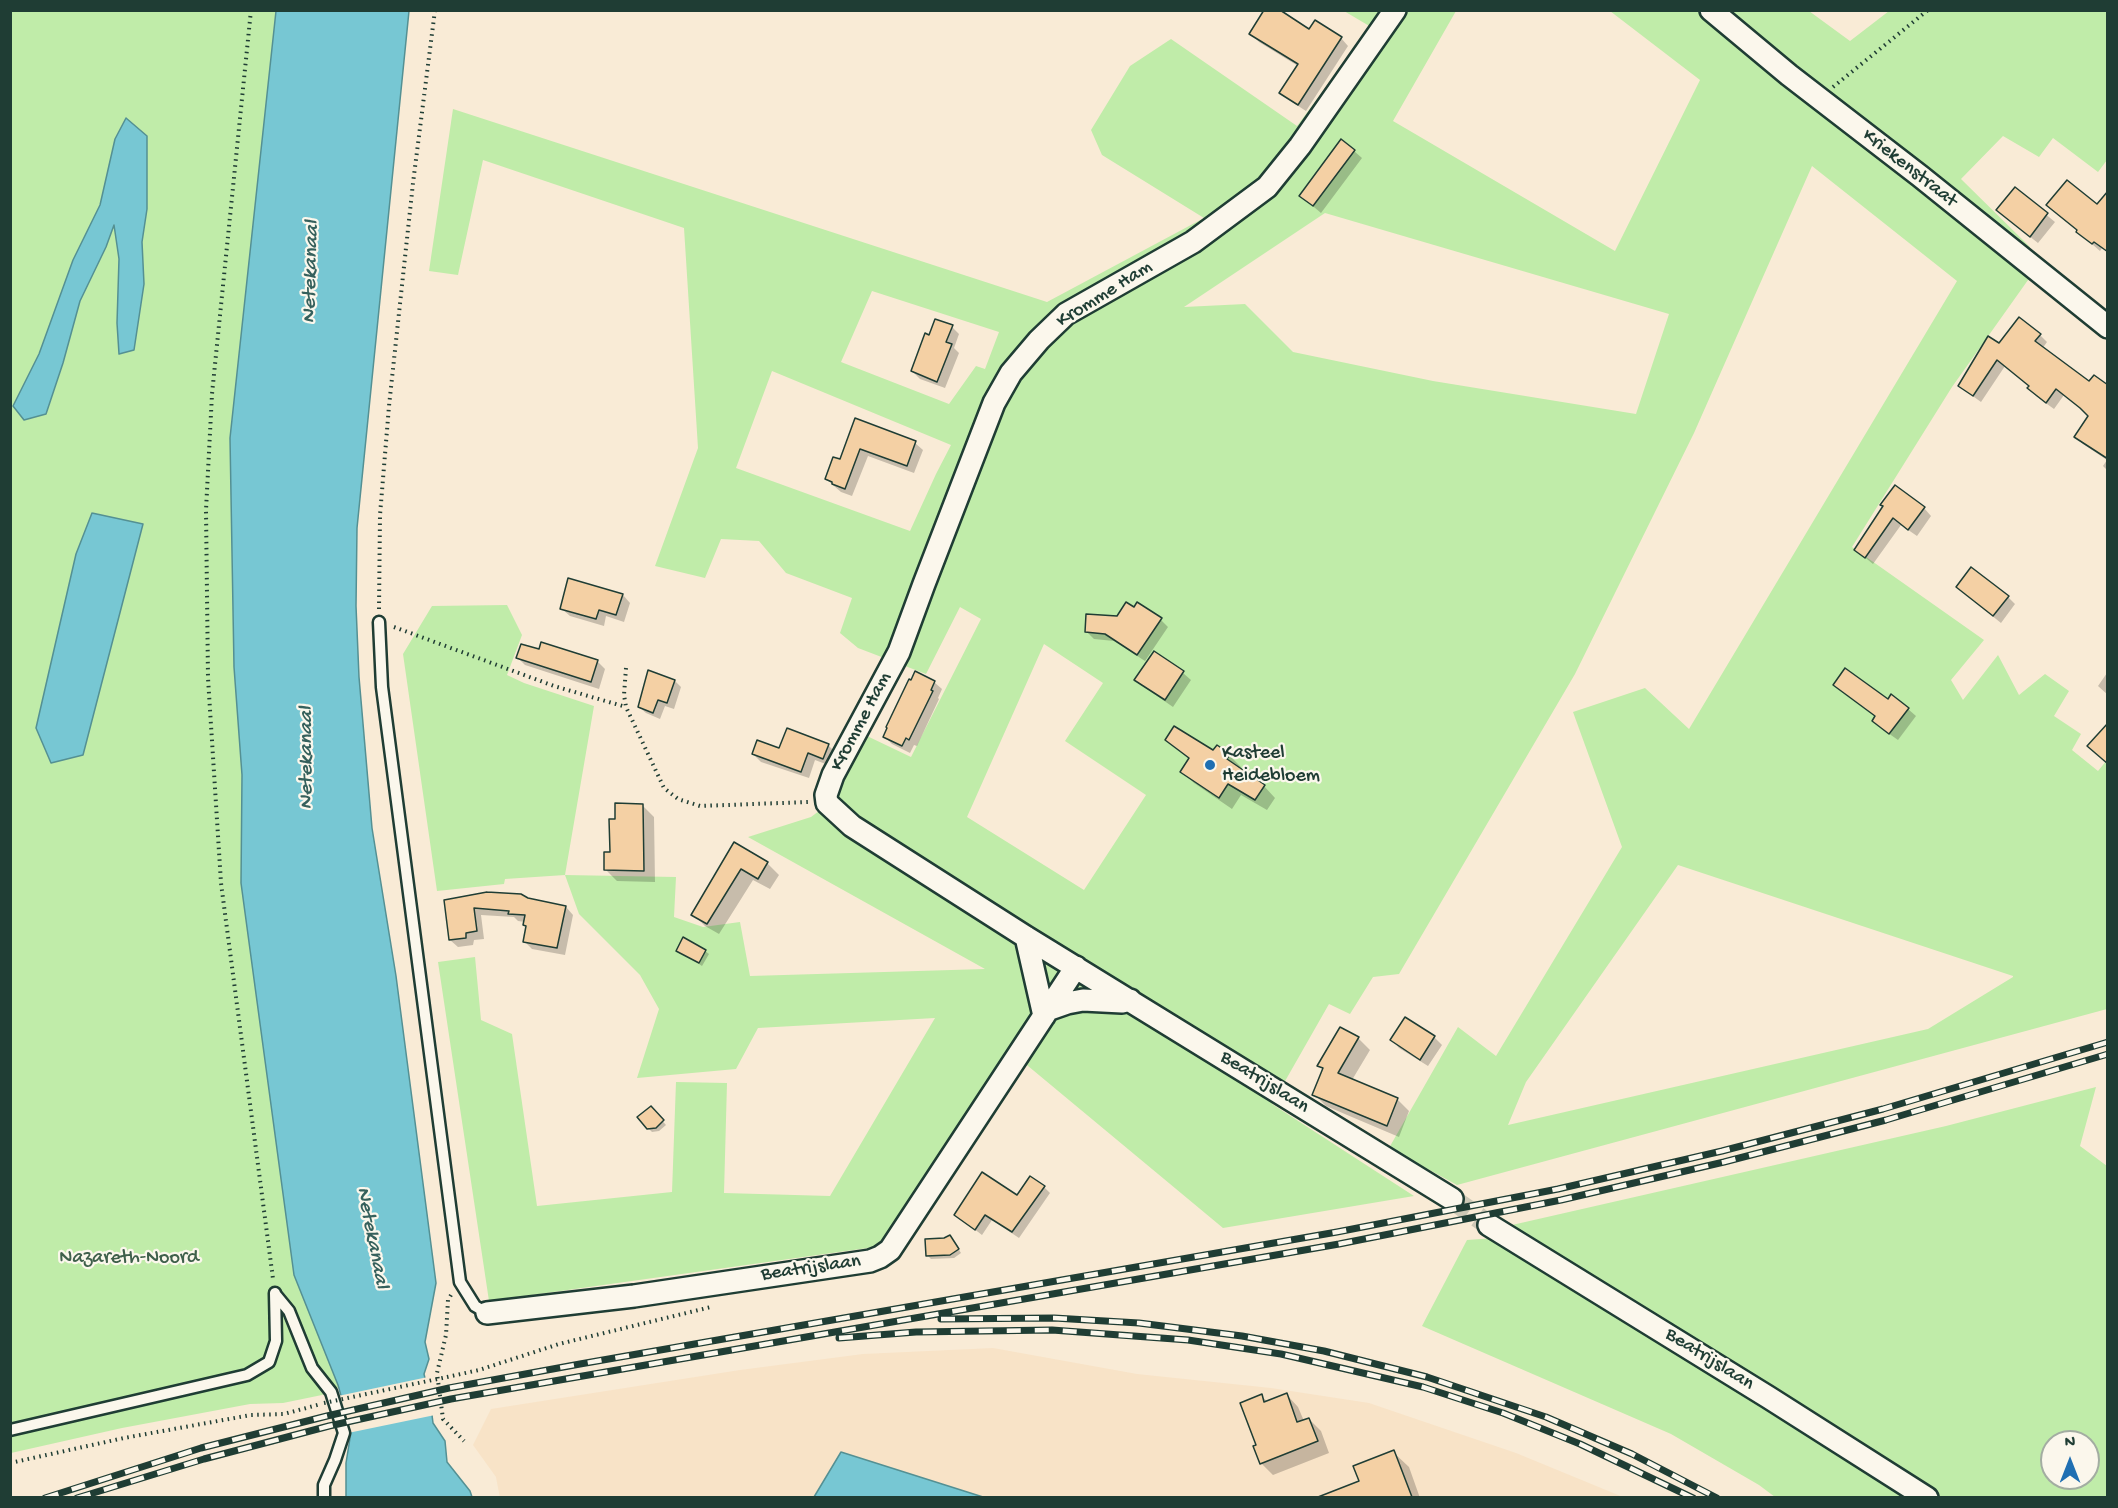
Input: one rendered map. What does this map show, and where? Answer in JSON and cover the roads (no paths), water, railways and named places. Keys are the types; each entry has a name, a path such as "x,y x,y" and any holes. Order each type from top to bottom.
{"street":[{"name":"Kromme Ham","path":"826,803 826,795 833,775 900,651 994,403 1011,373 1039,340 1066,314 1193,242 1267,187 1300,146 1395,10"},
{"name":"Kriekenstraat","path":"1711,10 1818,98 1920,176 2108,327"},
{"name":"Beatrijslaan","path":"826,803 852,826 1026,937 1452,1199"},
{"path":"1026,937 1045,1013 1067,1003 1083,1000 1122,1002 1130,999"},
{"name":"Beatrijslaan","path":"488,1313 634,1296 870,1261 880,1257 890,1250 1076,967"},
{"name":"Beatrijslaan","path":"1489,1225 1927,1497"}],"lane":[{"path":"379,622 382,687 460,1282 475,1306 488,1313"},
{"path":"10,1430 247,1375 269,1362 276,1341 275,1293 289,1311 312,1368 331,1392 344,1433 324,1485 324,1497"}],"water":[{"name":"Netekanaal","path":"276,11 409,11 357,528 356,606 359,677 372,828 396,976 436,1283 425,1342 429,1359 424,1374 433,1423 445,1441 447,1462 470,1491 472,1497 346,1497 346,1463 351,1432 338,1385 294,1275 241,883 242,775 234,667 230,438"},
{"path":"126,118 147,136 147,209 142,242 144,284 134,350 119,354 117,323 119,259 114,225 80,301 46,414 24,420 13,406 39,354 73,260 100,205 115,139"},
{"path":"92,513 143,524 83,755 51,763 36,728 76,554"},
{"path":"841,1452 983,1497 814,1497"}],"tunnel":[{"path":"1452,1199 1489,1225"}],"railway":[{"path":"45,1498 201,1448 449,1388 1337,1232 1558,1189 1722,1151 1883,1109 2108,1042"},
{"path":"77,1498 204,1459 329,1426 451,1399 1339,1244 1561,1200 1724,1162 1886,1120 2108,1054"},
{"path":"941,1319 1054,1318 1139,1323 1242,1336 1324,1351 1427,1377 1546,1417 1632,1454 1717,1498"},
{"path":"839,1338 916,1332 1052,1330 1188,1340 1281,1354 1423,1387 1503,1413 1580,1444 1693,1498"}],"place":[{"name":"Kasteel Heidebloem","path":"1210,765"}],"park label":[{"name":"Nazareth-Noord","path":"129,1259"}]}
